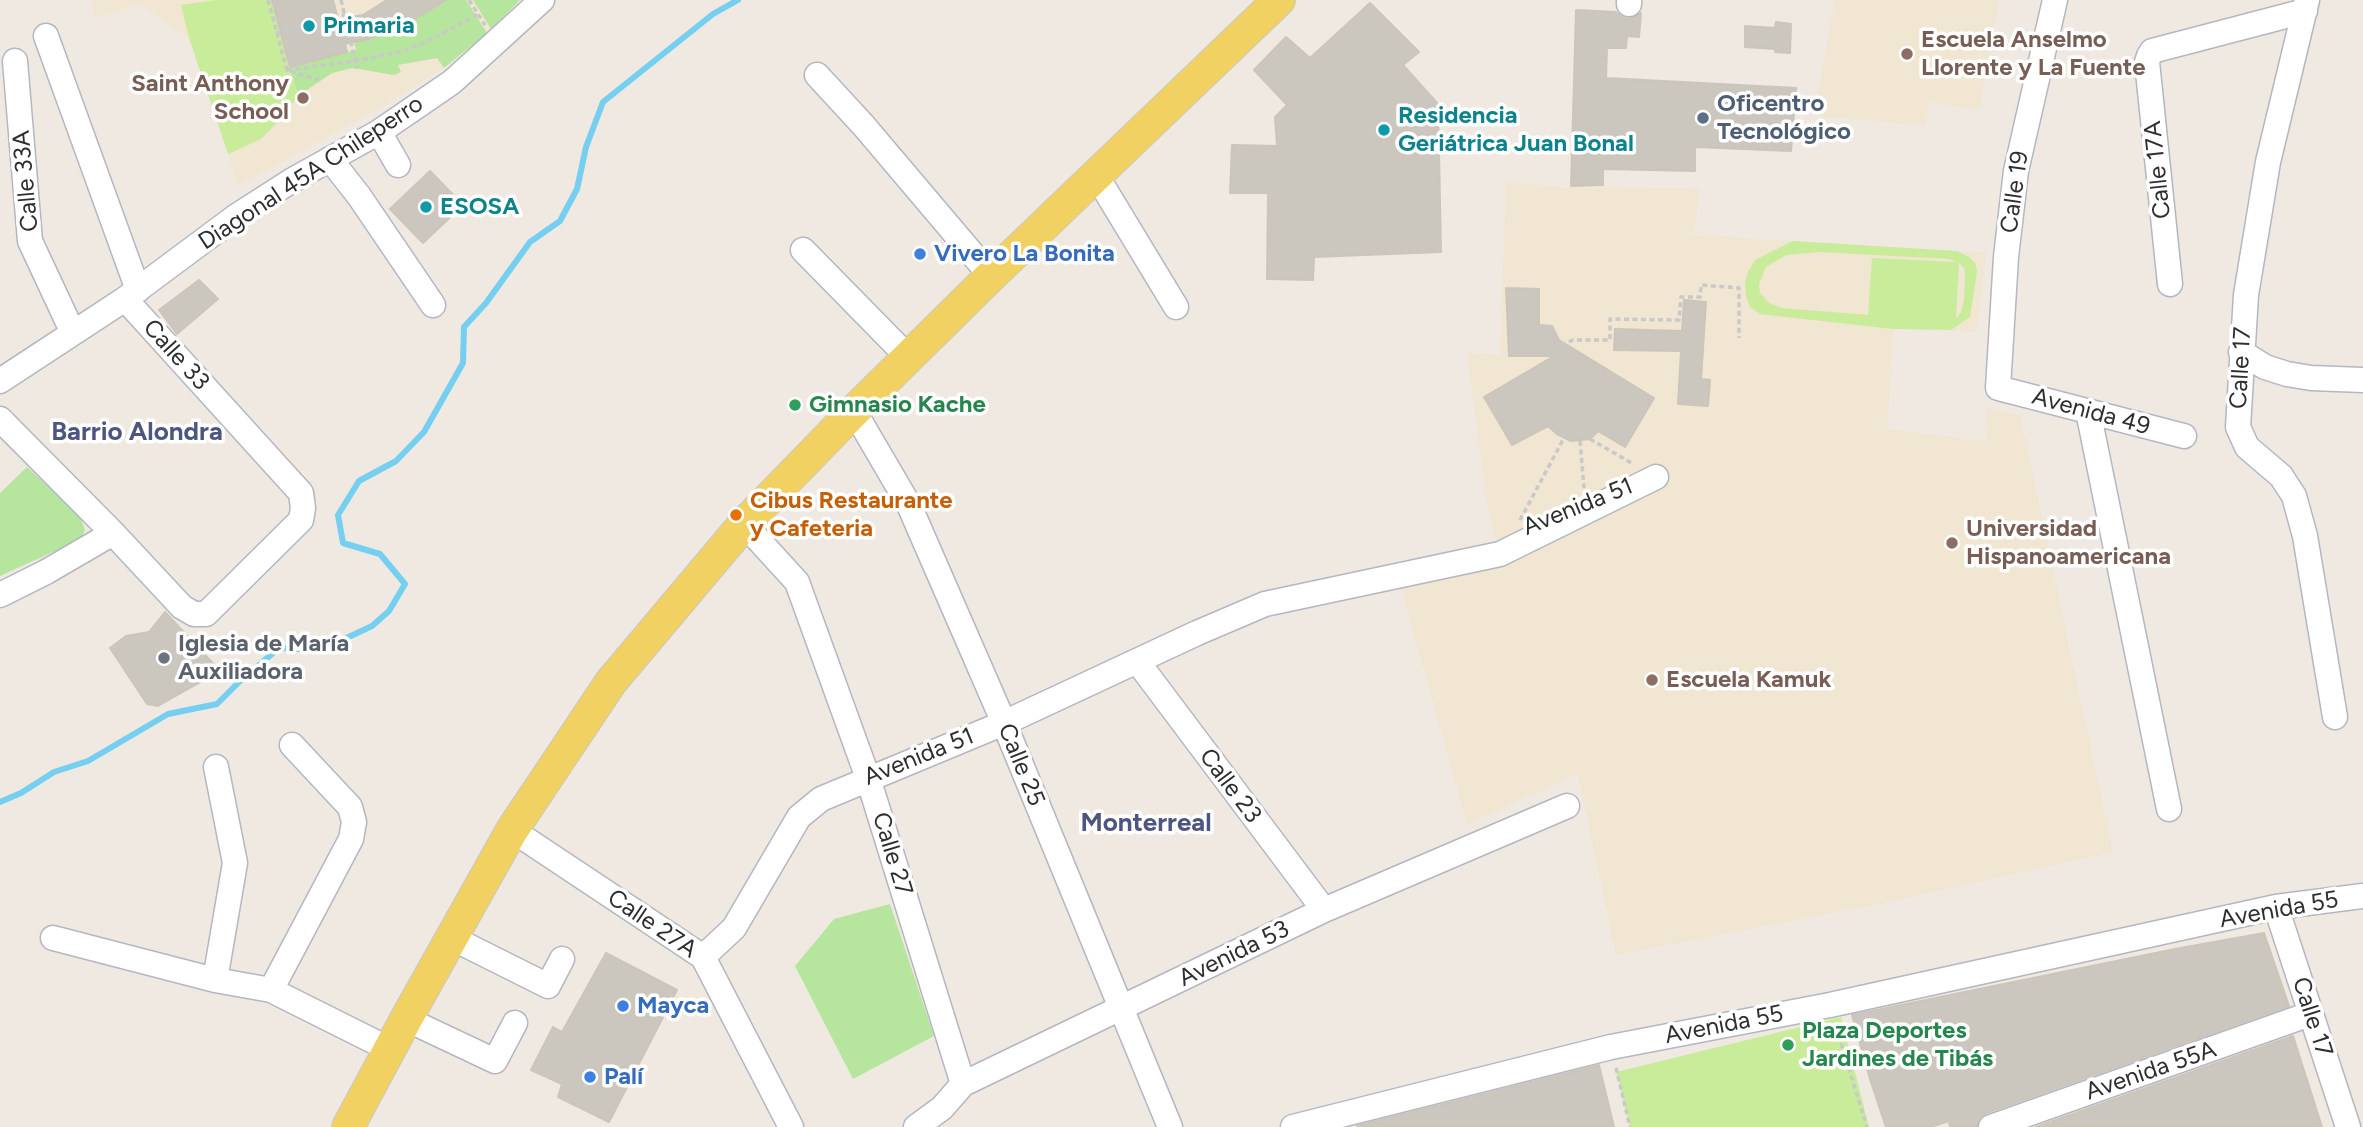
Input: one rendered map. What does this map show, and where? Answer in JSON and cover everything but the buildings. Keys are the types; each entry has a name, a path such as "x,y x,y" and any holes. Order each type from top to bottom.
{"main road":[{"path":"348,1127 512,830 611,682 744,524 854,411 1279,0"}],"street":[{"name":"Diagonal 45A Chileperro","path":"0,381 131,295 238,215 379,132 452,82 542,0"},
{"name":"Calle 19","path":"1998,388 2006,257 2016,172 2055,0"},
{"name":"Calle 17A","path":"2170,284 2147,62 2149,56 2152,51 2306,6"},
{"name":"Calle 17","path":"2306,6 2268,162 2246,295 2238,427 2247,447 2281,476 2294,496 2305,536 2335,718"},
{"name":"Calle 33","path":"46,36 131,295 301,494 303,508 301,520 206,614 194,614 182,607 113,533"},
{"name":"Calle 33A","path":"15,61 30,241 73,333"},
{"path":"817,75 864,126 991,276"},
{"path":"379,132 398,165"},
{"path":"330,159 359,196 433,305"},
{"path":"1096,175 1176,307"},
{"path":"803,250 909,358"},
{"path":"2241,352 2265,367 2287,374 2363,380"},
{"name":"Avenida 49","path":"1998,388 2184,436"},
{"name":"Calle 25","path":"854,411 909,505 1004,723 1170,1127"},
{"path":"2088,411 2169,809"},
{"path":"0,419 113,533 0,596"},
{"name":"Avenida 51","path":"1432,561 1500,554 1656,477"},
{"name":"Avenida 51","path":"703,957 734,928 799,817 821,799 1004,723 1265,604 1384,580 1513,534 1656,477"},
{"name":"Calle 27","path":"744,524 797,582 868,778 963,1084"},
{"name":"Calle 23","path":"1137,661 1324,910"},
{"path":"271,990 351,839 354,822 350,807 292,745"},
{"path":"215,980 235,863 216,767"},
{"name":"Avenida 53","path":"916,1127 942,1108 963,1084 1324,910 1567,806"},
{"name":"Calle 27A","path":"512,830 703,957 791,1127"},
{"name":"Avenida 55","path":"1293,1127 1611,1047 1830,1004 2276,908 2363,896"},
{"name":"Calle 17","path":"2276,908 2348,1127"},
{"path":"53,938 215,980 271,990 389,1049"},
{"path":"452,938 548,986 562,959"},
{"name":"Avenida 55A","path":"1991,1127 2311,1014"},
{"path":"406,1019 495,1061 515,1023"}],"path":[{"path":"268,0 288,70"},
{"path":"341,0 357,68"},
{"path":"469,0 495,43"},
{"path":"288,70 404,51 478,14"},
{"path":"276,33 345,15"},
{"path":"288,70 319,80"},
{"path":"1561,345 1573,340 1610,340 1610,319 1679,320 1681,297 1700,297 1701,285 1739,288 1739,338"},
{"path":"1513,534 1564,439"},
{"path":"1590,439 1656,477"},
{"path":"1580,441 1584,494 1588,502"},
{"path":"1830,1004 1867,1127"},
{"path":"1611,1047 1630,1127"}],"shaded area":[{"name":"Saint Anthony School","path":"92,0 520,0 489,31 444,68 383,106 238,186 189,38 140,4 95,18"},
{"name":"Escuela Anselmo Llorente y La Fuente","path":"1835,0 1999,0 1979,110 1929,102 1926,125 1814,116"},
{"path":"1506,182 1569,188 1699,189 1694,235 1986,253 1977,331 1893,329 1887,429 1987,442 1986,409 2020,415 2113,852 1884,903 1616,955 1578,774 1467,824 1401,587 1500,554 1488,510 1467,353 1500,355"}],"green space":[{"path":"216,0 272,0 298,96 261,139 228,154 189,38 181,5"},
{"path":"446,0 466,0 487,33 444,68 437,58 398,65 401,72 394,75 352,68 332,73 298,96 290,67 356,50 354,42 372,38 394,24 398,29"},
{"path":"473,0 520,0 491,29"},
{"path":"1793,241 1957,251 1975,263 1977,271 1970,317 1951,330 1893,329 1760,314 1750,307 1746,296 1745,283 1755,260","holes":["1820,252 1949,259 1956,262 1872,258 1868,315 1782,308 1769,303 1760,293 1759,284 1766,267 1786,255","1959,263 1965,274 1964,300 1956,319"]},
{"path":"27,467 80,516 85,530 77,541 0,576 0,493"},
{"path":"890,904 934,1036 853,1079 795,966 834,919"},
{"name":"Plaza Deportes Jardines de Tibás","path":"1841,1017 1869,1127 1630,1127 1616,1072"}],"waterway":[{"path":"0,802 21,793 54,772 88,761 168,714 217,704 279,648 321,650 372,626 389,611 405,584 380,554 343,543 338,515 359,481 396,461 424,432 463,363 464,327 486,303 530,242 560,221 577,189 586,147 603,102 713,14 738,0"}],"place":[{"name":"Primaria","path":"309,26"},
{"name":"Escuela Anselmo Llorente y La Fuente","path":"1907,54"},
{"name":"Saint Anthony School","path":"303,98"},
{"name":"Oficentro Tecnológico","path":"1703,118"},
{"name":"Residencia Geriátrica Juan Bonal","path":"1384,130"},
{"name":"ESOSA","path":"426,207"},
{"name":"Vivero La Bonita","path":"920,254"},
{"name":"Gimnasio Kache","path":"795,405"},
{"name":"Cibus Restaurante y Cafeteria","path":"736,515"},
{"name":"Universidad Hispanoamericana","path":"1952,543"},
{"name":"Iglesia de María Auxiliadora","path":"164,658"},
{"name":"Escuela Kamuk","path":"1652,680"},
{"name":"Mayca","path":"623,1006"},
{"name":"Plaza Deportes Jardines de Tibás","path":"1788,1045"},
{"name":"Palí","path":"590,1077"}],"district":[{"name":"Barrio Alondra","path":"137,432"},
{"name":"Monterreal","path":"1146,823"}]}
